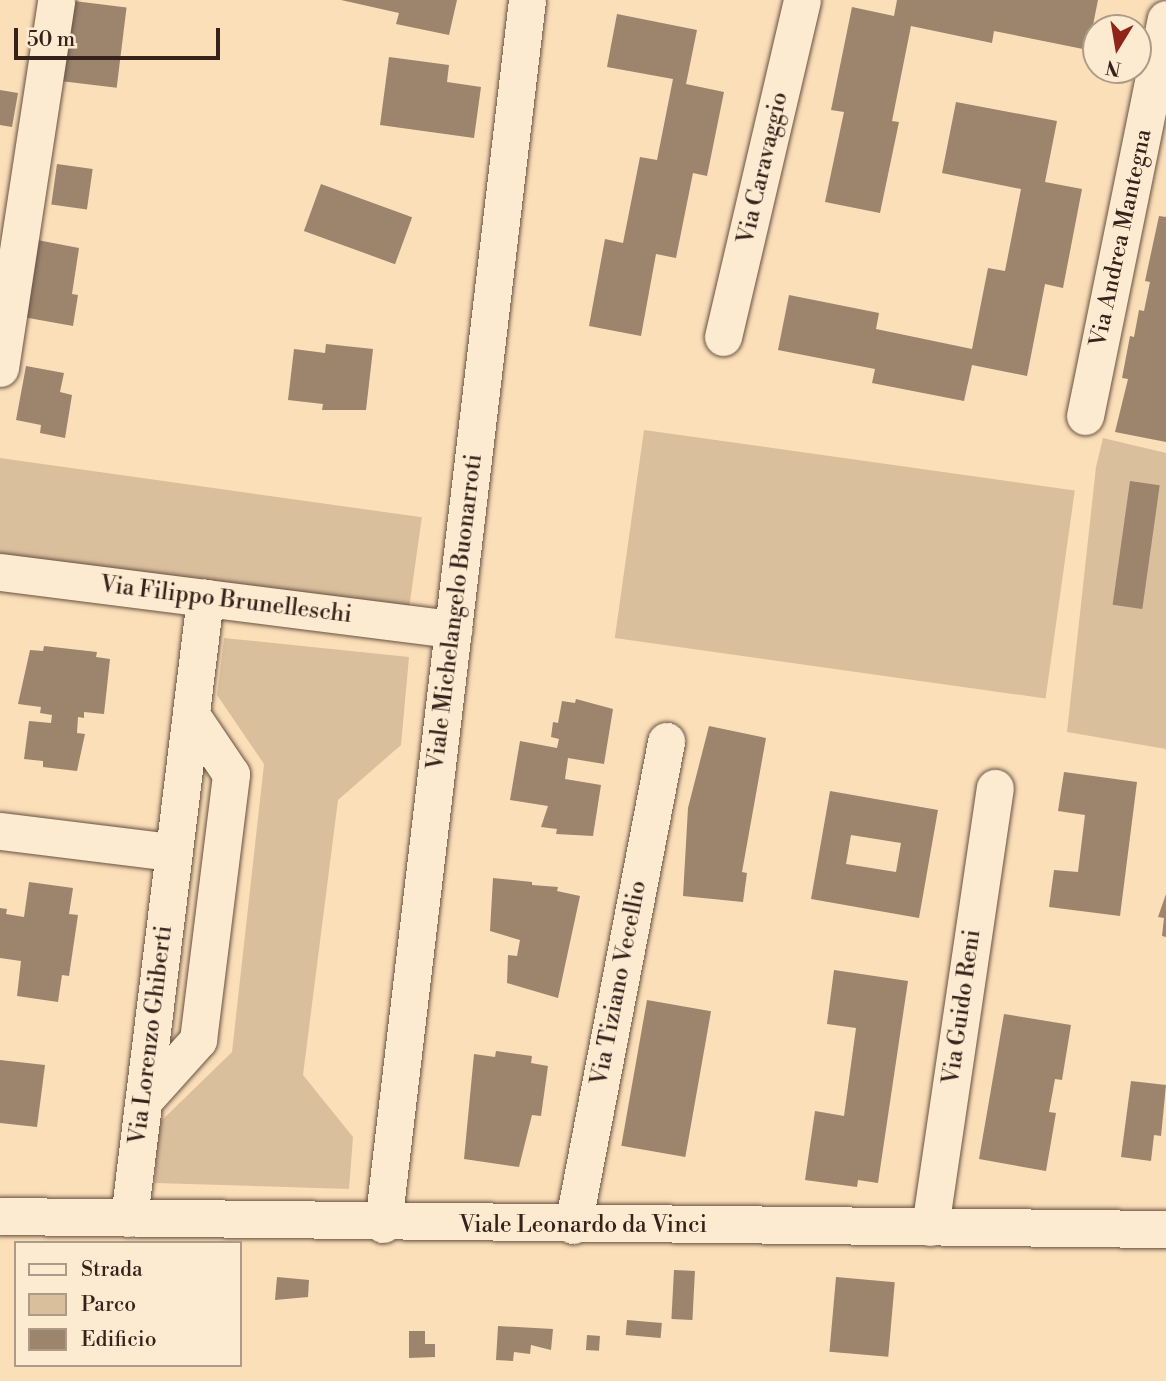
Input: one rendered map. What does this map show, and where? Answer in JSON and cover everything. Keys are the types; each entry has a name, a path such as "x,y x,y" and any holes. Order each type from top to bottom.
{"street":[{"path":"0,368 56,0"},
{"name":"Viale Michelangelo Buonarroti","path":"383,1224 527,0"},
{"name":"Via Caravaggio","path":"723,337 802,0"},
{"name":"Via Andrea Mantegna","path":"1085,415 1166,19"},
{"name":"Via Filippo Brunelleschi","path":"0,572 453,629"},
{"name":"Via Lorenzo Ghiberti","path":"129,1218 205,598"},
{"path":"144,1100 198,1040 231,774 191,715"},
{"name":"Via Tiziano Vecellio","path":"573,1225 666,741"},
{"name":"Via Guido Reni","path":"930,1227 995,788"},
{"path":"0,831 172,852"},
{"name":"Viale Leonardo da Vinci","path":"0,1216 383,1224 1166,1229"}],"green space":[{"path":"644,430 1075,491 1046,698 615,638"},
{"path":"1103,438 1166,453 1166,749 1067,732 1096,467"},
{"path":"0,458 422,517 408,612 0,555"},
{"path":"224,638 409,657 401,745 338,800 303,1075 353,1137 349,1189 155,1183 158,1124 232,1052 264,764 217,695"}],"building":[{"path":"66,0 127,7 117,88 56,80"},
{"path":"341,0 457,0 449,35 396,24 399,13"},
{"path":"897,0 1098,0 1095,14 1082,14 1082,49 994,31 992,43 911,26 892,121 899,122 880,213 825,202 844,112 831,110 852,7 894,16"},
{"path":"617,14 697,30 686,84 724,92 707,176 693,173 676,258 656,254 641,336 589,326 605,239 623,243 640,157 657,160 673,79 607,67"},
{"path":"389,57 449,65 447,82 481,87 474,138 380,125"},
{"path":"0,90 18,93 12,127 0,125"},
{"path":"956,102 1057,121 1045,182 1082,189 1063,288 1045,284 1027,376 972,365 964,401 872,383 875,369 778,350 789,295 879,313 876,329 972,349 988,268 1005,271 1021,189 942,173"},
{"path":"57,164 93,169 87,210 51,205"},
{"path":"321,184 412,217 395,264 304,231"},
{"path":"1159,216 1166,217 1166,442 1115,432 1128,379 1122,378 1130,336 1134,337 1139,310 1144,311 1150,282 1145,281"},
{"path":"32,239 79,248 72,294 78,295 73,326 23,317"},
{"path":"326,344 373,349 366,410 322,410 323,404 288,400 294,349 325,353"},
{"path":"26,366 64,373 60,392 72,395 65,438 40,433 41,425 16,420"},
{"path":"1130,481 1160,485 1142,609 1113,605"},
{"path":"44,646 97,652 96,657 110,659 104,714 84,712 84,718 78,717 77,733 85,734 77,771 43,767 43,761 24,759 29,721 51,723 52,715 40,713 41,707 18,704 30,650 43,651"},
{"path":"576,699 613,709 604,764 568,758 565,779 601,785 593,836 556,834 557,829 541,827 548,806 510,800 520,741 557,748 559,739 551,737 553,722 558,723 562,701 575,703"},
{"path":"709,726 766,738 742,872 747,873 743,902 683,896 688,808"},
{"path":"1064,772 1137,782 1120,916 1049,907 1054,870 1078,872 1085,815 1058,811"},
{"path":"830,791 938,810 919,918 811,899","holes":["851,835 901,843 896,872 846,864"]},
{"path":"493,878 558,887 557,891 580,896 558,998 507,983 508,955 517,956 520,940 490,931"},
{"path":"29,882 73,888 69,914 78,915 69,976 62,975 58,1002 17,996 21,961 0,958 0,908 7,909 6,914 24,917"},
{"path":"1166,894 1166,937 1162,936 1164,918 1158,917"},
{"path":"834,970 908,981 878,1183 858,1180 857,1187 805,1180 815,1111 844,1116 856,1028 827,1024"},
{"path":"647,1000 711,1011 685,1157 621,1146"},
{"path":"1004,1014 1071,1025 1062,1080 1055,1079 1049,1112 1056,1113 1046,1171 979,1159"},
{"path":"496,1051 532,1056 531,1063 548,1066 541,1116 532,1115 519,1167 464,1159 474,1054 495,1057"},
{"path":"0,1060 45,1065 37,1127 0,1123"},
{"path":"1131,1081 1166,1085 1161,1136 1154,1135 1151,1161 1121,1157"},
{"path":"674,1270 695,1271 692,1320 671,1319"},
{"path":"277,1277 309,1280 308,1297 275,1300"},
{"path":"836,1277 895,1282 888,1357 829,1352"},
{"path":"627,1320 662,1323 661,1338 626,1335"},
{"path":"498,1326 553,1329 551,1350 531,1345 530,1354 514,1352 513,1361 496,1360"},
{"path":"409,1331 425,1331 425,1344 435,1344 435,1357 409,1358"},
{"path":"587,1335 600,1336 599,1351 586,1350"}]}
